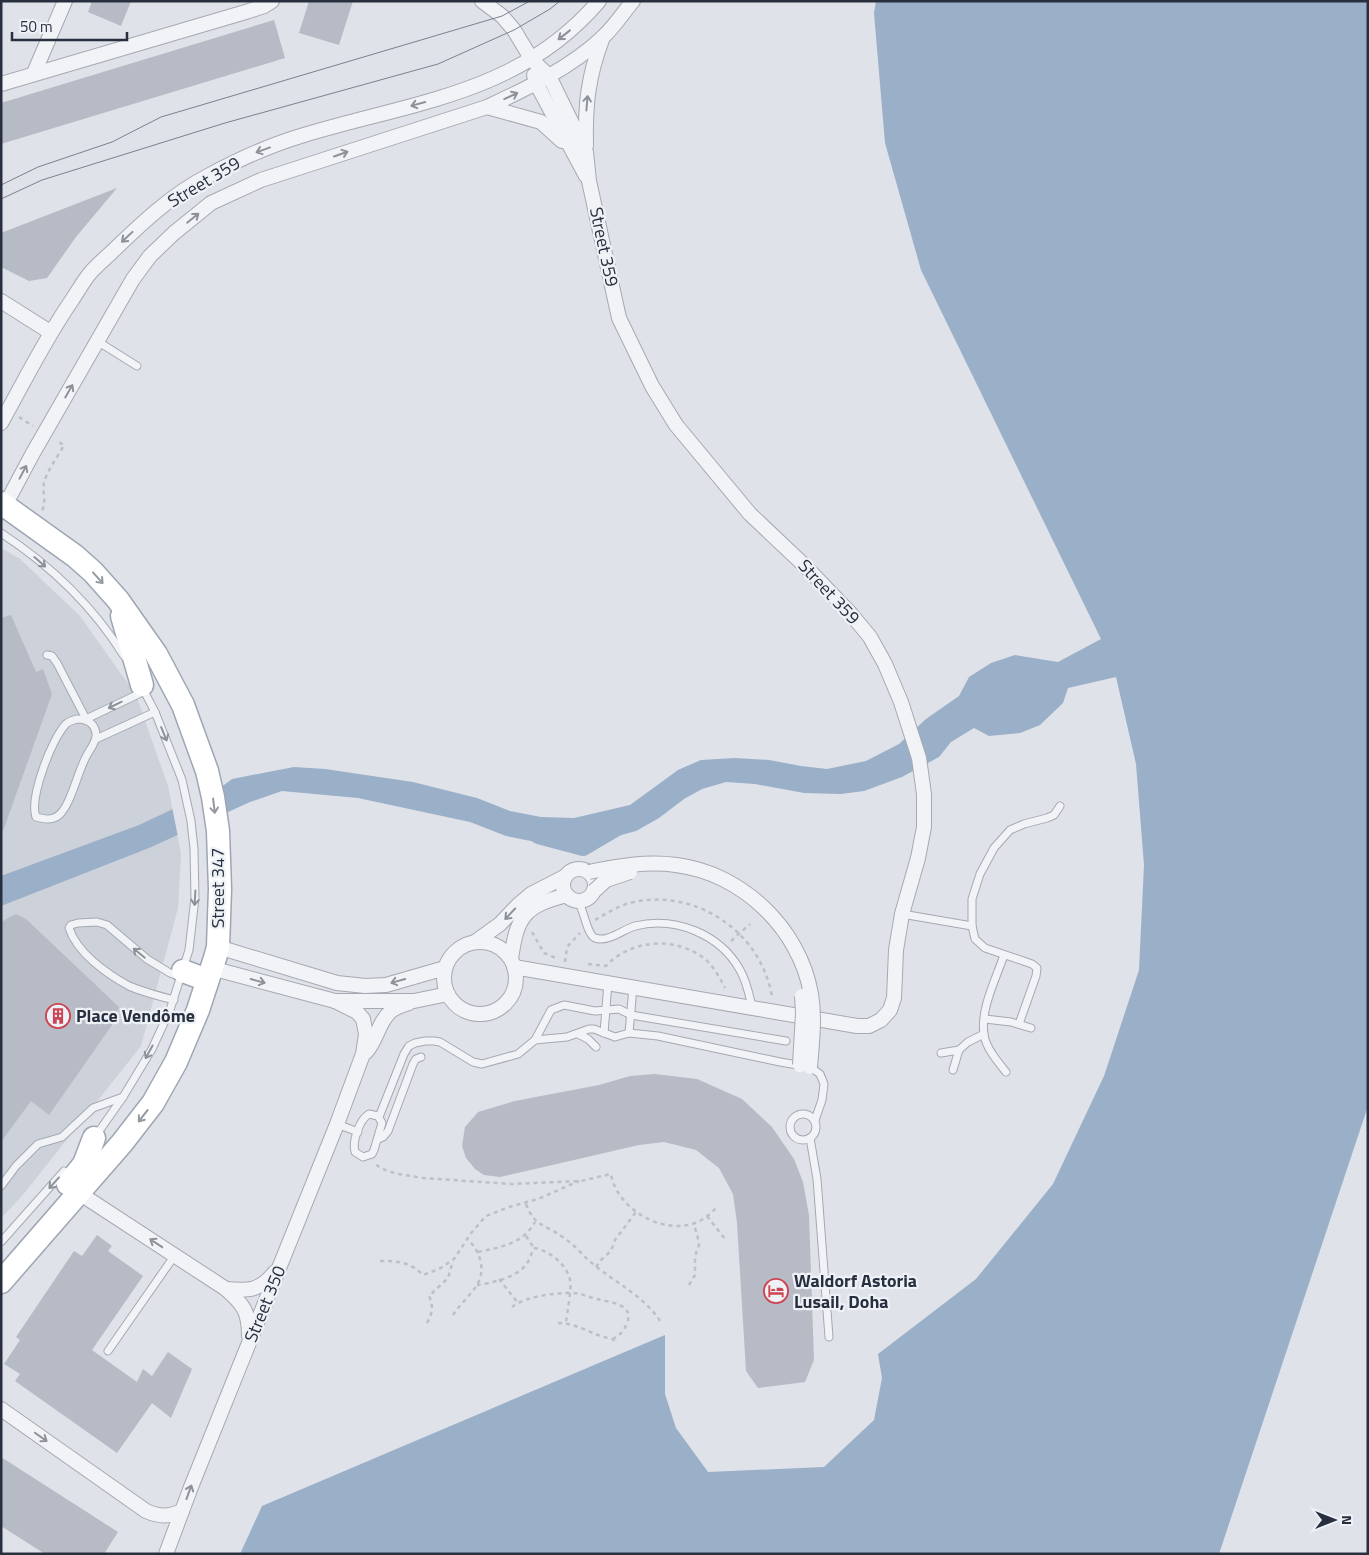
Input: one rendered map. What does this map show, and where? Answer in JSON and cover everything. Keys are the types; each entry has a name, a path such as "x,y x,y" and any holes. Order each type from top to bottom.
{"main road":[{"name":"Street 347","path":"2,1282 122,1143 153,1103 176,1062 198,1010 212,965 220,893 214,797 207,771 179,697 156,654 118,600 93,572 75,556 3,507"},
{"path":"118,600 143,688"},
{"path":"182,974 212,965"},
{"path":"2,1282 28,1232 84,1164 88,1145"}],"street":[{"path":"34,74 65,1"},
{"path":"1,84 248,11 264,6 272,1"},
{"path":"482,1 502,16 514,30 532,60"},
{"name":"Street 359","path":"1,423 50,332 91,272 156,212 204,177 251,154 304,135 479,86 532,60 573,28 599,1"},
{"name":"Street 359","path":"3,507 32,453 133,279 150,256 174,233 211,203 261,180 487,107 549,76 574,60 604,37 633,1"},
{"name":"Street 359","path":"604,37 590,78 585,121 586,152 590,181 619,318 652,386 676,425 750,514 806,566 870,637 885,664 901,702 919,758 924,794 924,828 918,858 902,914 896,950 894,998 890,1010 881,1020 869,1026 857,1026 752,1007"},
{"name":"Street 359","path":"532,60 549,76 586,152"},
{"name":"Street 359","path":"532,60 536,83 570,149 590,181"},
{"name":"Street 359","path":"487,107 541,122 554,132 570,149"},
{"path":"1,301 50,332"},
{"path":"589,872 627,865 650,864 692,867 736,885 759,904 780,925 792,944 803,965 811,993 813,1014 805,1066"},
{"path":"475,942 500,924 531,894 564,877 570,871 583,869 589,872 595,882 594,891"},
{"path":"752,1007 608,983 512,963 499,947 483,942 467,944 453,954 445,968 444,977 448,994 457,1006 471,1013 494,1011 500,1008 511,996 516,982 512,963 515,935 520,920 528,910 540,903 590,896 606,880 628,872 674,872 706,880 732,893 752,908 783,945 795,968 802,995 805,1066"},
{"path":"564,877 564,890 573,898"},
{"path":"212,965 365,986 386,985 445,968"},
{"path":"212,965 335,1002 357,1012 363,1019 366,1027 363,1054"},
{"path":"363,1054 371,1047 385,1017 392,1010 414,1001 448,994"},
{"path":"335,1002 414,1001"},
{"name":"Street 350","path":"166,1554 363,1054"},
{"path":"79,1193 226,1289 242,1303 247,1312 249,1342"},
{"path":"226,1289 244,1290 256,1288 268,1281 281,1266"},
{"path":"1,1409 146,1511 158,1516 166,1516 182,1511"}],"lane":[{"path":"97,341 137,366"},
{"name":"Street 347","path":"1,533 19,545 78,595 111,634 155,712 182,780 191,821 194,849 195,898 189,950 174,1000 152,1049 123,1097 88,1145"},
{"path":"47,655 52,656 58,663 86,719 96,731 96,739 84,761 63,811 55,818 36,817 35,801 47,755 66,725 77,719 86,719 143,688"},
{"path":"96,739 155,712"},
{"path":"1019,1024 1037,968 1032,964 985,948 975,939 972,926 972,899 980,874 994,848 1010,830 1054,815 1060,806"},
{"path":"573,898 583,909 590,934 596,939 602,939 645,924 670,924 706,935 724,948 741,971 749,992 752,1007"},
{"path":"902,914 972,926"},
{"path":"174,1000 146,992 117,979 80,948 72,938 69,928 78,923 97,922 107,925 146,959 170,973 182,974"},
{"path":"1004,955 988,1000 984,1034 987,1043 1006,1072"},
{"path":"604,1033 608,983"},
{"path":"629,1033 633,987"},
{"path":"379,1117 409,1046 425,1041 440,1042 473,1062 482,1064 518,1054 534,1040 547,1015 556,1006 564,1005 588,1010 619,1009 631,1015 786,1041"},
{"path":"985,1019 998,1019 1031,1028"},
{"path":"534,1040 567,1038 589,1029 594,1029 615,1037 629,1033 658,1036 805,1066 820,1074 824,1084 822,1100 815,1120 816,1130 810,1138 805,1140 795,1137 790,1128 790,1123 796,1115 801,1113 811,1116 815,1120"},
{"path":"578,1034 588,1039 596,1047"},
{"path":"953,1070 959,1050 968,1042 984,1034"},
{"path":"941,1053 959,1050"},
{"path":"378,1139 383,1137 388,1131 413,1064 416,1059 421,1057"},
{"path":"1,1186 16,1166 38,1144 62,1137 93,1108 123,1097"},
{"path":"373,1114 379,1117 382,1124 374,1150 368,1157 359,1156 355,1152 355,1143 365,1117 373,1114"},
{"path":"337,1124 358,1132"},
{"path":"810,1138 817,1179 829,1337"},
{"path":"1,1242 68,1168"},
{"path":"108,1351 175,1255"}],"path":[{"path":"520,920 532,932 544,953 553,958 573,961"},
{"path":"724,948 750,924"},
{"path":"581,962 606,966 622,953 639,946 650,944 675,946 688,949 706,960 713,967 725,988 779,998"},
{"path":"368,1157 388,1171 423,1178 511,1184 581,1180 611,1174 619,1193 636,1212 663,1223 693,1224 707,1216 717,1207"},
{"path":"427,1323 432,1304 429,1296 448,1278 454,1259 467,1239 486,1216 509,1207 526,1204 581,1180"},
{"path":"526,1204 535,1222 564,1238 596,1267 631,1290 648,1305 662,1324"},
{"path":"596,1267 611,1251 615,1240 636,1212"},
{"path":"707,1216 725,1239"},
{"path":"478,1252 510,1244 526,1236 535,1222"},
{"path":"689,1285 695,1276 695,1256 699,1244 693,1224"},
{"path":"526,1236 534,1248 542,1249 548,1253 566,1271 570,1278 566,1323"},
{"path":"453,1314 480,1278 478,1252 467,1239"},
{"path":"477,1284 490,1283 510,1277 525,1266 534,1248"},
{"path":"380,1261 401,1261 417,1268 423,1275 439,1269 454,1259"},
{"path":"499,1279 518,1302"},
{"path":"512,1307 518,1302 541,1295 569,1293 605,1300 627,1309 629,1313 625,1329 613,1339 602,1337 576,1325 558,1323"},
{"path":"613,1339 616,1345"}],"shaded area":[{"path":"1,548 20,559 80,616 136,695 168,786 181,854 178,908 141,1046 22,1196 1,1218"}],"water":[{"path":"876,1 1368,1 1368,1106 1219,1554 240,1554 262,1506 665,1335 665,1394 676,1428 708,1472 824,1467 874,1420 882,1378 878,1354 976,1279 1053,1184 1104,1076 1139,970 1144,865 1136,764 1116,677 1068,688 1063,703 1040,725 1020,733 989,736 974,728 951,742 939,757 902,777 864,791 841,794 804,793 755,784 726,782 702,789 636,831 610,838 536,842 506,836 470,822 358,798 282,791 250,802 149,848 1,906 1,876 139,825 224,785 232,779 294,767 325,769 413,782 477,798 510,811 541,817 574,818 630,805 678,770 701,760 735,758 769,760 827,769 866,761 899,744 926,719 959,696 969,677 991,663 1015,655 1058,662 1101,639 921,270 885,143 874,13"}],"pier":[{"path":"220,784 227,815 178,837 172,807"}],"building":[{"path":"92,1 131,1 121,26 88,12"},
{"path":"309,1 353,1 339,45 299,33"},
{"path":"274,20 285,58 1,144 1,103"},
{"path":"117,188 76,237 47,278 29,281 1,267 1,233"},
{"path":"11,615 36,672 43,669 52,694 3,831 1,830 1,618"},
{"name":"Place Vendôme","path":"16,914 26,919 119,1007 112,1025 49,1115 31,1101 1,1142 1,922"},
{"name":"Waldorf Astoria Lusail, Doha","path":"655,1074 697,1079 742,1099 772,1127 794,1159 803,1182 809,1215 814,1360 805,1382 758,1388 746,1371 737,1223 733,1194 719,1168 696,1150 664,1142 639,1145 500,1177 484,1175 475,1169 466,1158 462,1146 465,1127 478,1112 515,1101 599,1085 630,1076"},
{"path":"97,1235 112,1246 108,1251 143,1276 92,1350 137,1382 143,1369 152,1376 168,1352 192,1369 171,1418 152,1403 117,1453 15,1381 20,1374 4,1364 20,1340 16,1337 74,1251 82,1256"},
{"path":"1,1457 118,1532 104,1554 45,1554 1,1526"}],"waterway":[{"path":"538,836 583,848 617,828"}],"tram line":[{"path":"1,185 38,167 112,142 161,117 502,16 530,1"},
{"path":"1,199 42,180 225,123 438,64 514,30 560,1"}],"place":[{"name":"Place Vendôme","path":"58,1016"},
{"name":"Waldorf Astoria Lusail, Doha","path":"776,1291"}]}
